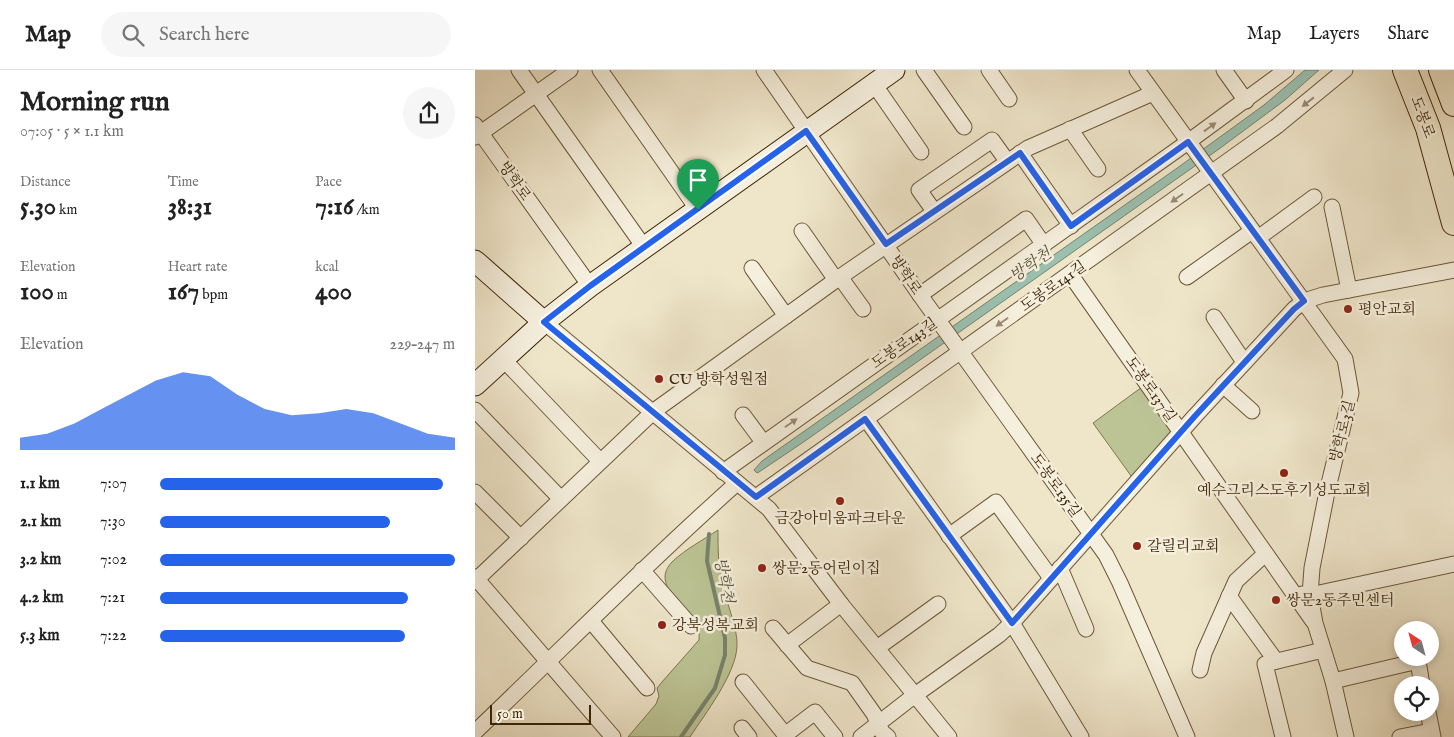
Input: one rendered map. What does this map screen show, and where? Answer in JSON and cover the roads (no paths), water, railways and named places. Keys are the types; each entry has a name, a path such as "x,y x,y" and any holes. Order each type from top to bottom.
{"main road":[{"path":"475,385 544,322 590,286 806,131 895,70"},
{"name":"도봉로","path":"1405,70 1428,128 1454,223"},
{"path":"1441,70 1454,104"},
{"path":"475,261 544,322"}],"street":[{"path":"519,70 644,247"},
{"path":"477,132 570,70"},
{"path":"600,70 698,210"},
{"name":"방학로","path":"764,70 960,352"},
{"path":"924,70 963,127"},
{"path":"989,70 1009,99"},
{"name":"방학로3길","path":"1137,70 1210,174 1345,359 1351,393 1327,492 1312,568 1310,595 1315,623 1333,682 1345,737"},
{"path":"1224,70 1246,101"},
{"name":"도봉로143길","path":"723,472 1045,245 1246,101 1286,70"},
{"name":"도봉로141길","path":"761,493 1277,126 1345,70"},
{"path":"874,84 921,152"},
{"path":"613,737 548,663 539,649 476,579 654,412 838,278 1014,157 1153,93"},
{"path":"1070,130 1098,169"},
{"name":"방학로","path":"477,132 590,286"},
{"path":"934,211 919,190 992,140 1014,157 1071,226"},
{"path":"1187,277 1314,197"},
{"path":"1332,207 1349,290"},
{"name":"도봉로143길","path":"920,295 1026,219 1045,245"},
{"path":"802,231 863,309"},
{"path":"752,268 786,316"},
{"path":"861,737 915,694 999,635 1012,623 1223,385 1304,301 1349,290 1454,270"},
{"name":"도봉로137길","path":"1070,274 1315,623"},
{"path":"1213,317 1244,362"},
{"path":"544,322 654,412 723,472 737,483 761,493 769,509 841,604 949,737"},
{"name":"도봉로135길","path":"960,352 1106,555 1187,737"},
{"path":"503,359 600,461"},
{"path":"1223,385 1252,411"},
{"path":"475,410 561,499"},
{"path":"743,415 763,442"},
{"path":"865,419 1012,623 1081,737"},
{"path":"475,732 591,622 642,570 737,483"},
{"path":"475,492 521,538"},
{"path":"949,536 997,502 1055,573 1086,629"},
{"path":"1200,670 1204,653 1236,581 1265,554"},
{"path":"1293,593 1310,595 1454,564"},
{"path":"642,570 691,626"},
{"path":"1229,596 1276,661"},
{"path":"787,645 841,604"},
{"path":"877,648 938,604"},
{"path":"591,622 647,688"},
{"path":"773,628 807,668 852,682 879,723 882,732 888,737"},
{"path":"1283,737 1265,664 1323,650"},
{"path":"1333,682 1418,662 1420,676"},
{"path":"743,682 786,736 815,712 835,737"},
{"path":"1400,737 1432,734 1430,721"}],"waterway":[{"name":"방학천","path":"681,737 715,688 725,655 725,638 707,561 709,534"}],"place":[{"name":"평안교회","path":"1348,309"},
{"name":"CU 방학성원점","path":"659,379"},
{"name":"예수그리스도후기성도교회","path":"1284,473"},
{"name":"금강아미움파크타운","path":"840,501"},
{"name":"갈릴리교회","path":"1137,546"},
{"name":"쌍문2동어린이집","path":"762,568"},
{"name":"쌍문2동주민센터","path":"1276,600"},
{"name":"강북성복교회","path":"662,625"}]}
